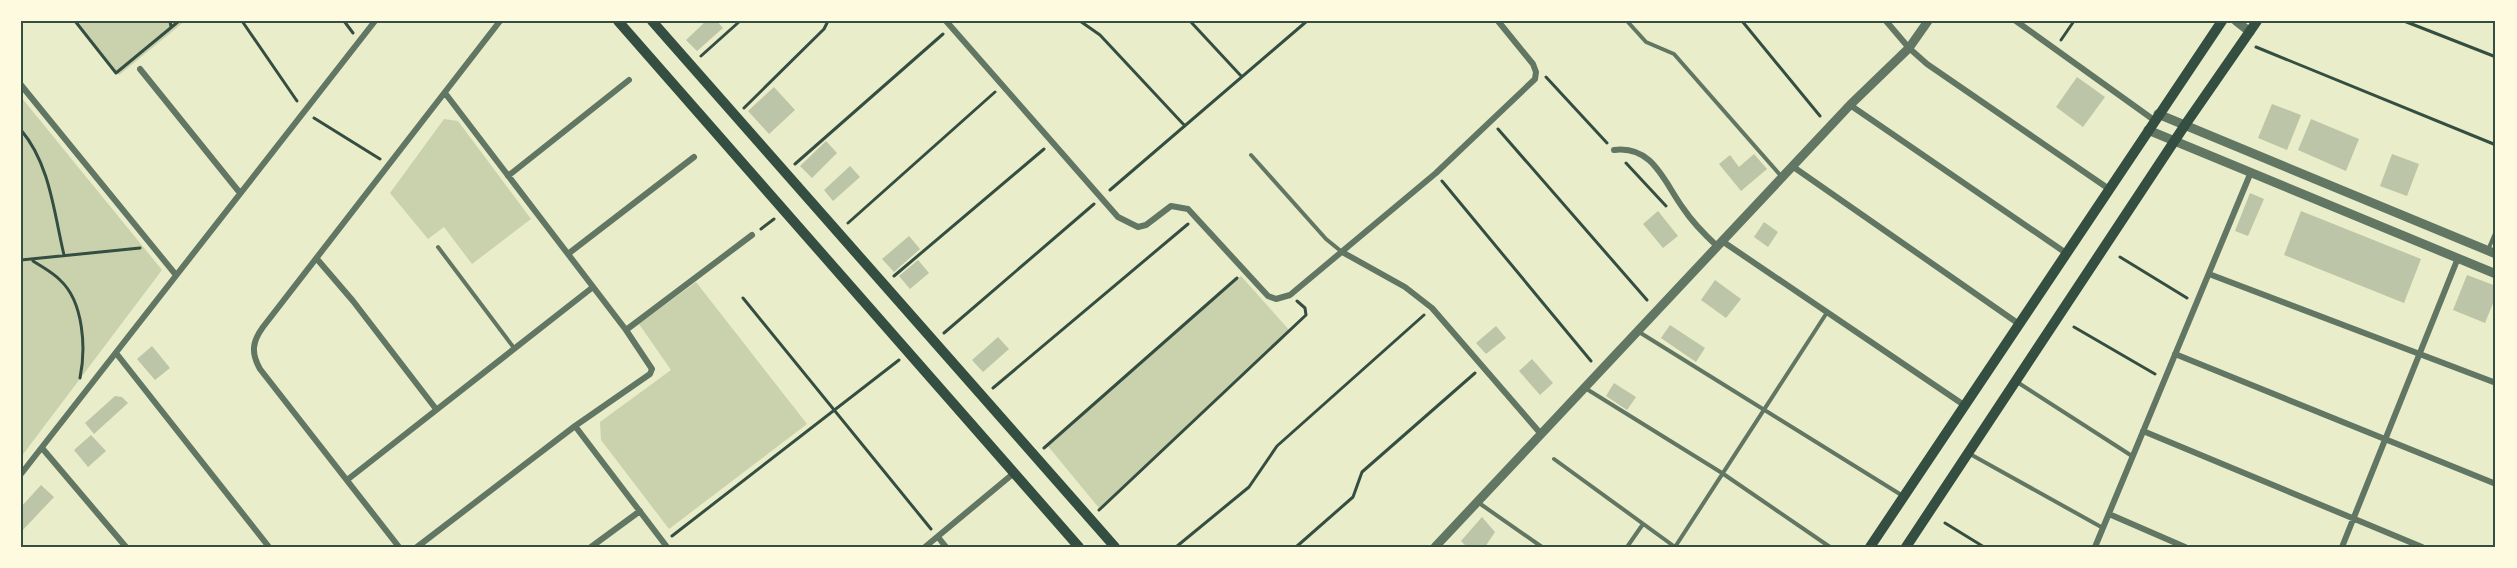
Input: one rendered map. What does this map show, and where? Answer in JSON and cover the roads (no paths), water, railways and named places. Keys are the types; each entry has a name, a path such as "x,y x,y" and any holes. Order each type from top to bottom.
{"main road":[{"path":"618,21 1079,547"},
{"path":"652,21 1115,547"},
{"path":"1870,547 2222,21"},
{"path":"1906,547 2185,125 2257,21"}],"street":[{"path":"21,474 375,21"},
{"path":"399,547 260,369 254,358 253,347 256,337 500,21"},
{"path":"949,24 1118,216 1138,227 1146,225 1171,206 1188,209 1268,296 1276,299 1290,295 1436,173 1535,79 1536,72 1533,64 1498,21"},
{"path":"1886,21 1909,48 1927,64 2109,189"},
{"path":"1435,547 1829,127 1909,48 1928,21"},
{"path":"2016,21 2153,121 2175,141 2496,274"},
{"path":"2236,21 2246,36"},
{"path":"140,69 240,193"},
{"path":"508,176 629,80"},
{"path":"21,85 176,275"},
{"path":"417,547 574,426 650,374 650,363 626,330 445,93"},
{"path":"1850,105 2066,253"},
{"path":"2153,121 2185,125 2492,252"},
{"path":"1614,150 1627,148 1641,154 1654,164 1698,228 1719,244 1964,405"},
{"path":"568,254 694,157"},
{"path":"1792,166 2019,324"},
{"path":"2095,547 2251,172"},
{"path":"626,330 752,235"},
{"path":"1342,252 1405,287 1432,308 1540,434"},
{"path":"2342,547 2458,258"},
{"path":"316,259 353,301 436,410"},
{"path":"2209,274 2496,383"},
{"path":"347,480 593,287"},
{"path":"116,353 268,547"},
{"path":"2175,354 2496,484"},
{"path":"574,426 665,545"},
{"path":"2143,432 2354,517 2422,547"},
{"path":"42,448 126,547"},
{"path":"925,547 1014,473"},
{"path":"591,547 640,511"},
{"path":"2109,514 2185,547"},
{"path":"938,537 946,547"}],"lane":[{"path":"1627,21 1646,42 1674,54 1782,177"},
{"path":"1251,155 1326,239 1342,252"},
{"path":"2492,252 2496,231"},
{"path":"438,247 515,348"},
{"path":"1554,459 1675,547 1826,314"},
{"path":"1637,331 1764,408 1903,497"},
{"path":"2015,382 2133,456"},
{"path":"1584,387 1722,473 1830,547"},
{"path":"1969,453 2103,528"},
{"path":"1477,502 1542,547"},
{"path":"1628,547 1643,524"}]}
